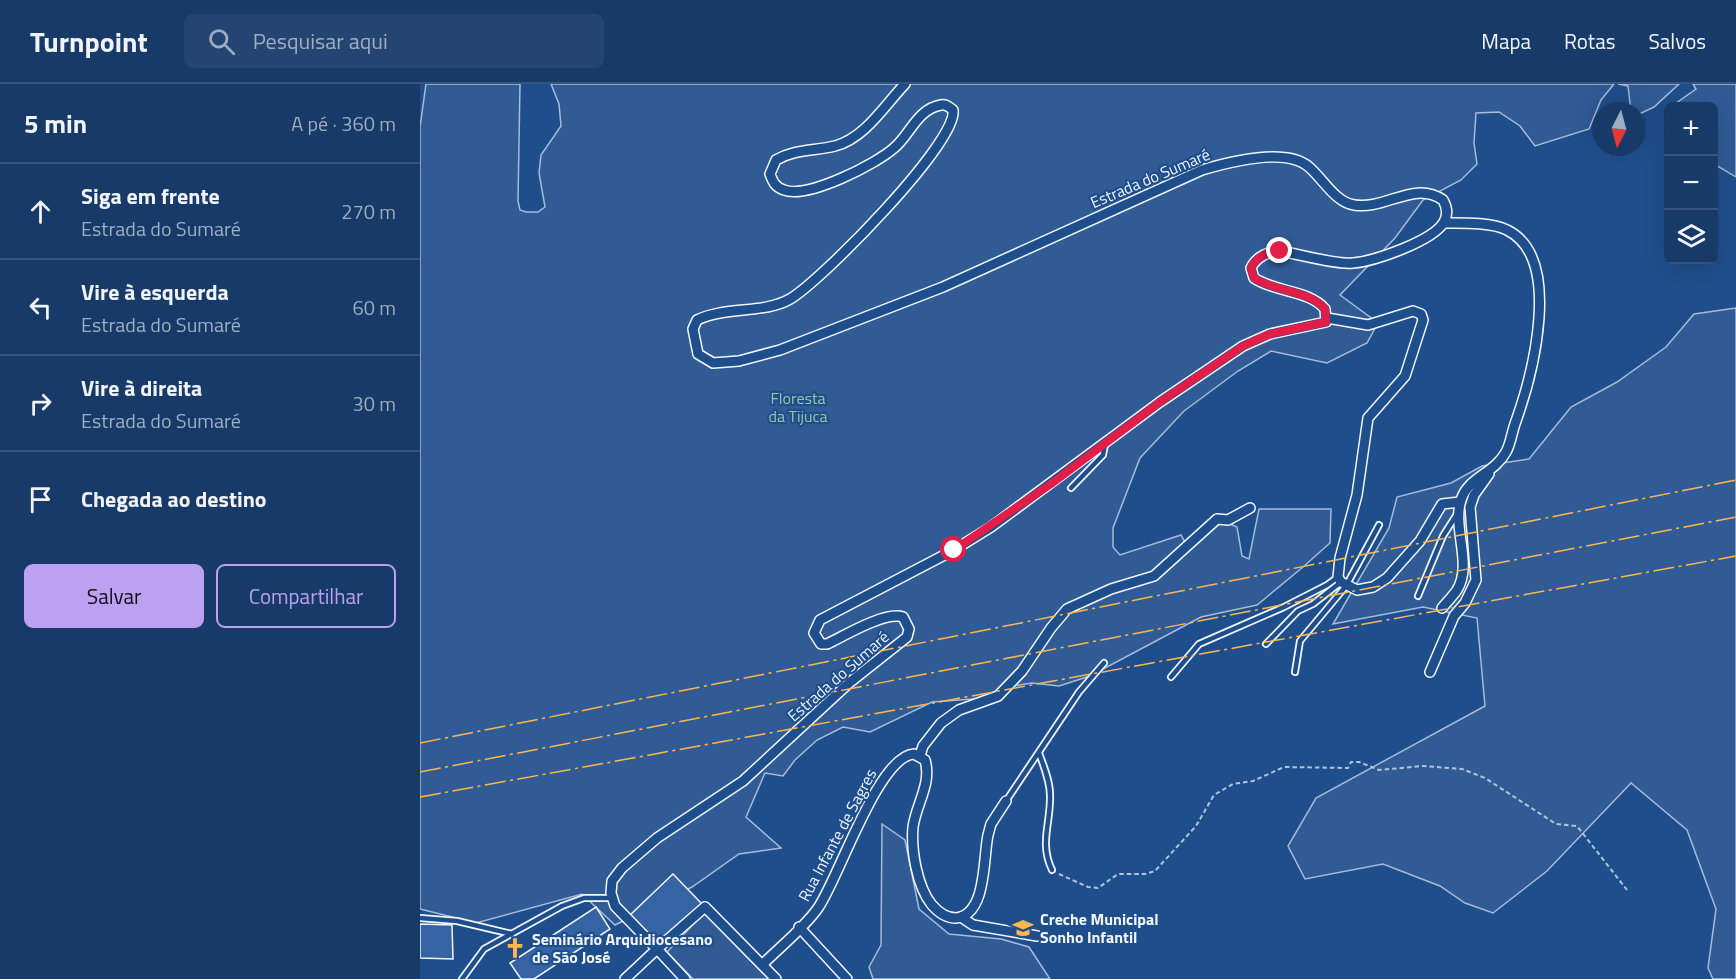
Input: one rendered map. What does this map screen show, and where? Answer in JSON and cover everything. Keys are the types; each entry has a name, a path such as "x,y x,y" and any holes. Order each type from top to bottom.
{"street":[{"name":"Estrada do Sumaré","path":"905,84 860,134 837,145 796,151 776,160 770,174 774,185 786,191 810,189 856,172 895,148 912,124 927,112 940,105 947,105 953,110 954,118 936,148 864,231 808,286 788,300 761,307 736,309 697,320 693,329 698,354 712,363 739,361 780,350 944,287 1202,170 1231,161 1284,157 1300,160 1339,198 1352,205 1366,206 1414,193 1428,193 1443,200 1447,207 1444,223"},
{"path":"1430,672 1454,616 1465,603 1476,580 1470,507 1474,495 1506,451 1528,386 1538,340 1539,278 1524,245 1507,230 1471,224 1444,223 1422,240 1405,248 1352,264 1273,251 1253,264 1254,278 1264,285 1316,301 1325,309 1327,318 1368,324 1413,311 1421,314 1423,320 1405,376 1368,418 1357,495 1342,543 1341,581 1357,590 1373,587 1387,578 1420,541 1442,504 1460,502"},
{"name":"Estrada do Sumaré","path":"613,898 612,881 622,868 657,838 760,767 849,683 907,638 909,629 903,617 897,615 821,644 814,633 820,620 954,550 1025,502 1160,402 1243,346 1270,334 1322,324 1327,318"},
{"path":"1442,608 1457,590 1462,559 1460,502 1467,486 1491,472"},
{"path":"1006,801 991,824 977,904 961,917 951,918 933,907 926,897 914,850 913,827 927,780 927,768 920,756 923,746 941,723 959,710 998,696 1022,671 1067,609 1111,589 1154,576 1217,519 1228,520 1250,508"},
{"path":"1457,590 1468,591 1476,580"},
{"name":"Rua Infante de Sagres","path":"763,964 817,909 826,895 846,849 892,765 908,754 920,756"},
{"path":"613,898 620,912 686,979"},
{"path":"625,979 705,907 776,979"},
{"path":"961,917 973,925 1036,936"},
{"path":"800,927 847,979"}],"lane":[{"path":"1071,488 1104,455 1105,444"},
{"path":"1418,596 1443,536 1459,512"},
{"path":"1295,672 1300,641 1379,525"},
{"path":"1266,644 1298,611 1313,604 1341,581"},
{"path":"1171,677 1199,644 1341,581"},
{"path":"1006,801 1079,692 1104,663"},
{"path":"1039,753 1050,789 1044,840 1046,857 1052,870"},
{"path":"462,979 484,949 562,906 584,898 613,898"},
{"path":"420,918 457,921 512,934"}],"path":[{"path":"1052,870 1088,887 1098,888 1118,874 1155,871 1196,826 1209,800 1225,788 1259,778 1284,767 1334,769 1347,768 1351,762 1359,762 1379,771 1423,766 1442,767 1462,769 1485,778 1556,824 1577,826 1627,890"}],"shaded area":[{"name":"Floresta da Tijuca","path":"426,84 520,84 518,201 520,210 538,212 545,207 539,173 541,155 561,126 559,104 551,84 1614,84 1600,102 1592,102 1592,122 1589,129 1535,146 1520,126 1499,112 1476,113 1474,143 1477,164 1461,180 1423,200 1395,238 1340,295 1378,323 1367,343 1327,363 1271,351 1238,371 1184,411 1140,458 1113,528 1113,547 1120,555 1181,535 1187,546 1219,519 1237,527 1242,556 1249,559 1259,509 1331,509 1330,543 1303,567 1257,605 1201,617 1090,676 1059,686 1032,683 1006,687 987,698 932,702 870,732 843,727 817,740 795,760 783,776 765,773 746,817 781,848 739,854 692,887 615,925 582,894 476,923 420,909 420,127"},
{"path":"1618,84 1679,84 1654,107 1646,111 1646,102 1630,102 1628,86"},
{"path":"1693,84 1736,84 1736,177 1718,166 1718,102 1678,102 1696,89"},
{"path":"1736,308 1736,979 1713,979 1708,968 1716,909 1687,830 1631,783 1547,871 1493,913 1465,903 1440,886 1383,864 1305,879 1288,846 1316,798 1485,706 1477,618 1423,607 1333,624 1389,528 1397,497 1451,483 1482,466 1529,459 1571,407 1617,382 1666,347 1694,314"},
{"path":"882,824 905,840 919,909 949,934 1001,939 1029,947 1050,979 873,979 869,967 881,945"},
{"path":"705,912 773,979 693,979 667,952"}],"building":[{"path":"673,874 702,904 659,946 628,917"},
{"name":"Seminário Arquidiocesano de São José","path":"596,907 610,929 534,979 521,979 510,963"},
{"path":"420,924 452,925 453,959 420,958"}],"power":[{"path":"420,743 1736,480"},
{"path":"420,772 1736,517"},
{"path":"420,797 1736,556"}],"place":[{"name":"Creche Municipal Sonho Infantil","path":"1023,928"},
{"name":"Seminário Arquidiocesano de São José","path":"515,948"}],"route":[{"path":"954,550 991,527 1089,457 1160,402 1243,346 1270,334 1326,322 1327,314 1321,304 1264,285 1254,278 1251,268 1253,264 1273,251 1280,251"}]}
